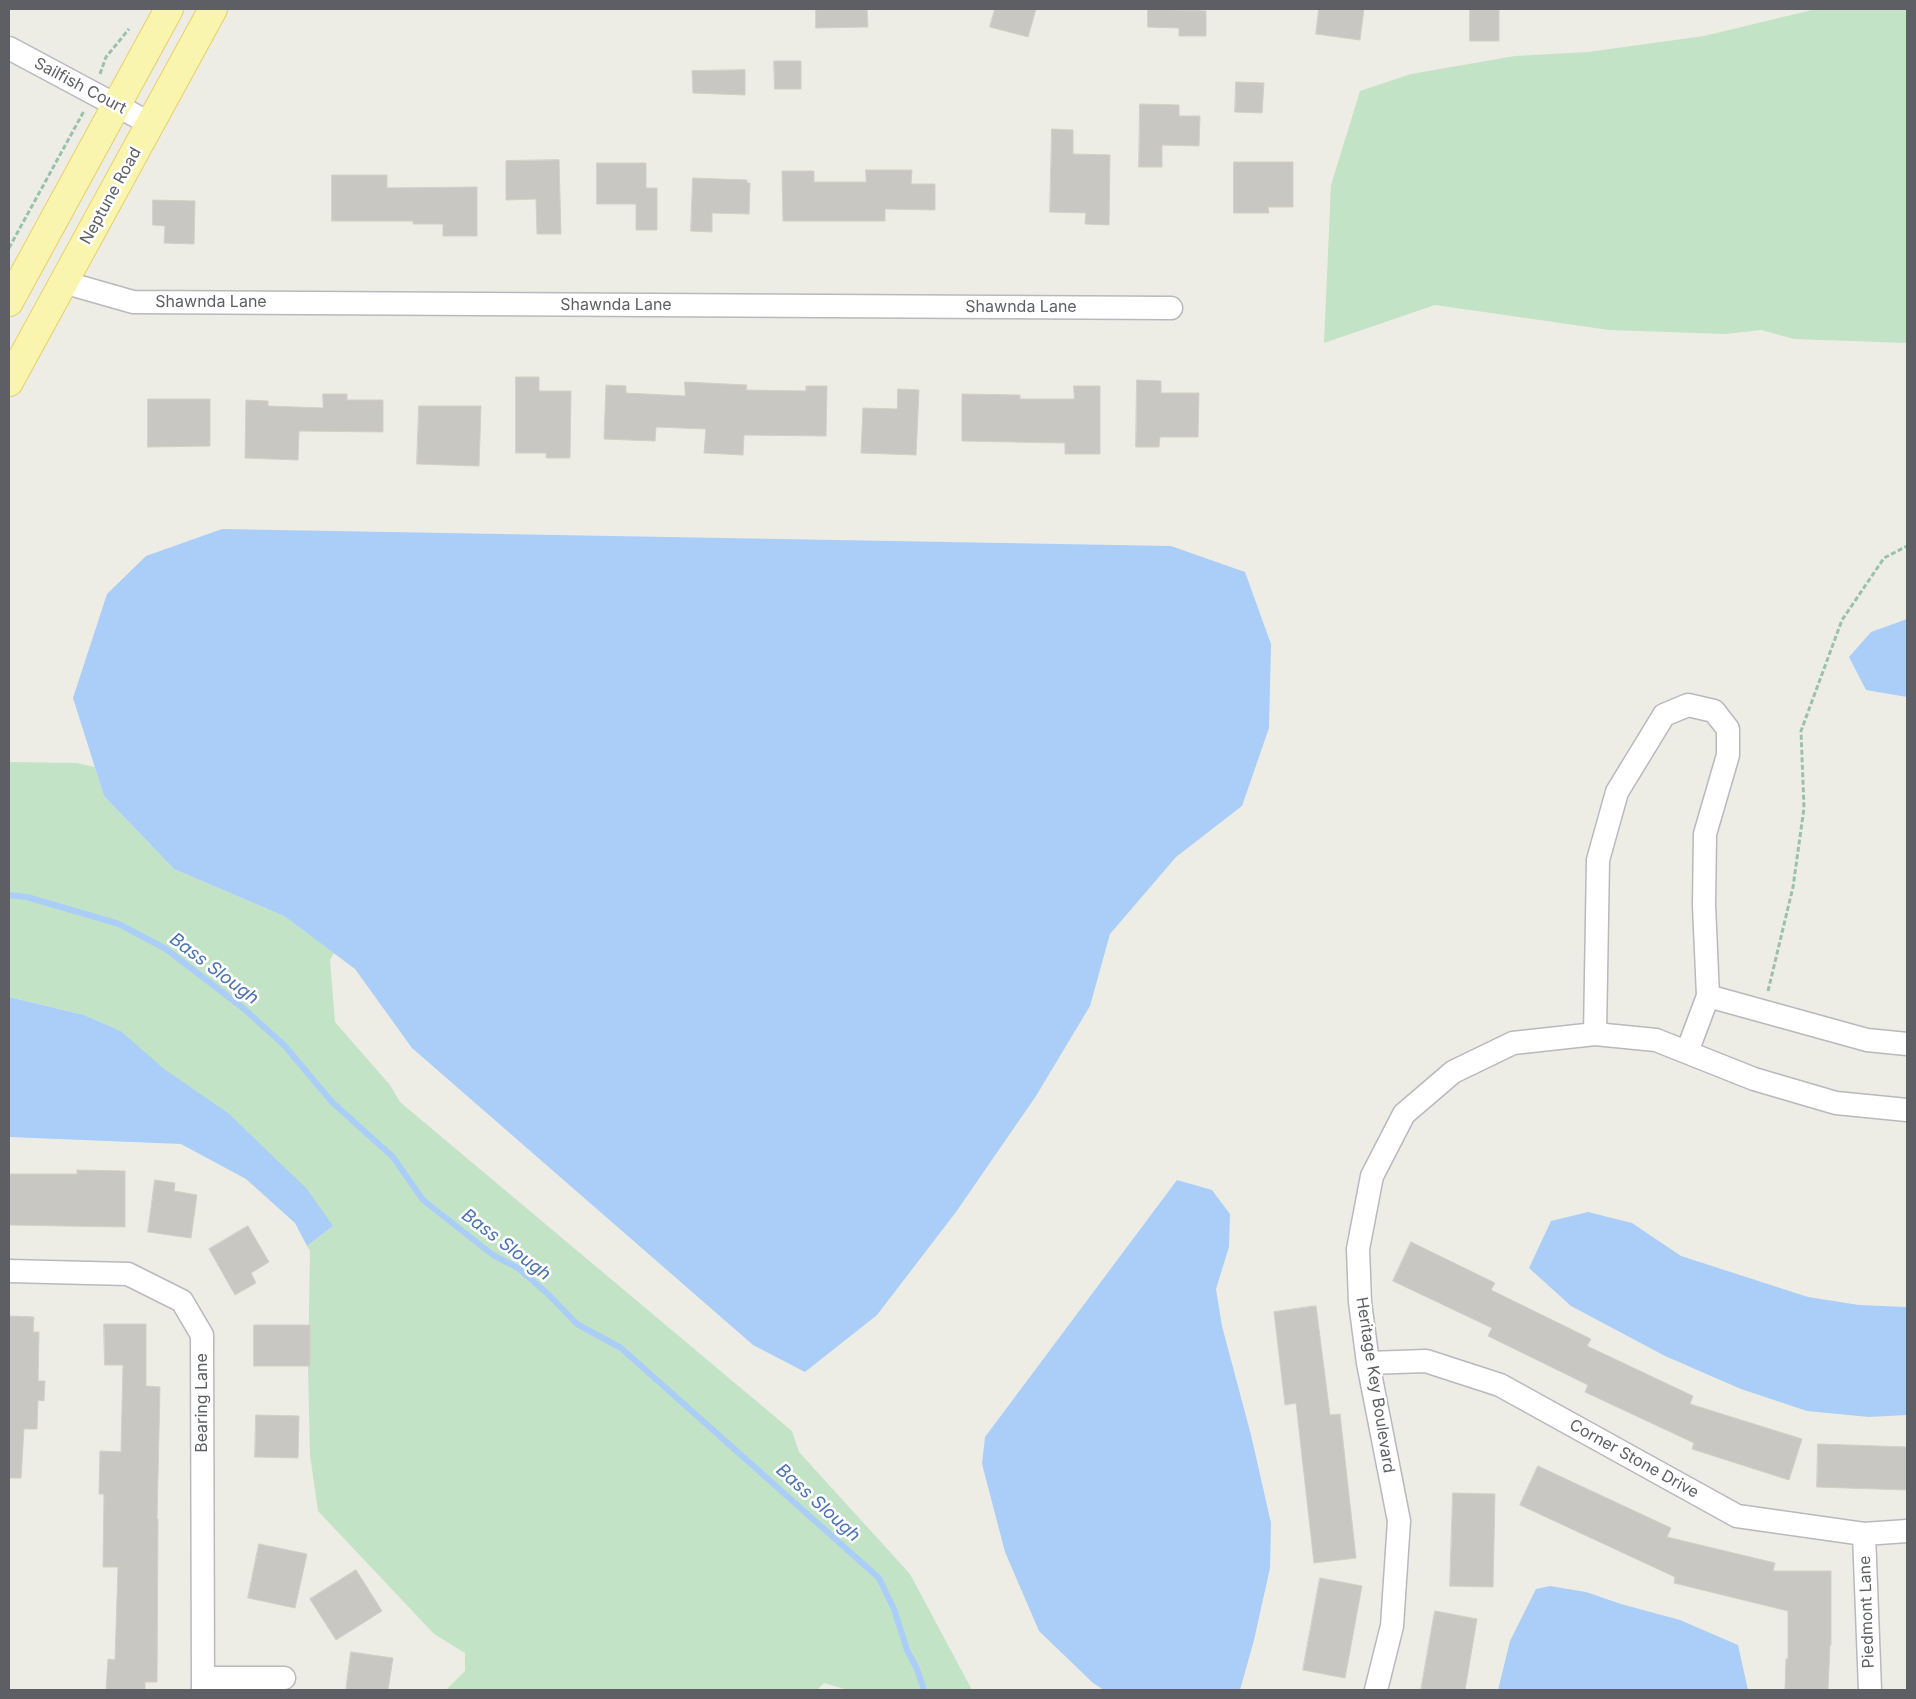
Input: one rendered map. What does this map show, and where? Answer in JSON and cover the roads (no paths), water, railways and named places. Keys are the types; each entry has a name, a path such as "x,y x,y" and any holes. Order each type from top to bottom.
{"main road":[{"path":"9,302 105,99 169,9"},
{"name":"Neptune Road","path":"9,382 213,9"}],"street":[{"name":"Sailfish Court","path":"9,48 151,124"},
{"name":"Shawnda Lane","path":"63,282 133,302 1171,308"},
{"path":"1595,1034 1598,860 1617,792 1664,715 1688,705 1714,711 1728,729 1728,755 1705,834 1704,905 1708,996 1687,1052"},
{"path":"1708,996 1867,1040 1907,1044"},
{"name":"Heritage Key Boulevard","path":"1376,1690 1392,1626 1399,1521 1368,1363 1360,1302 1358,1249 1372,1176 1404,1114 1453,1072 1512,1043 1595,1034 1656,1040 1754,1079 1836,1103 1907,1110"},
{"name":"Bearing Lane","path":"9,1272 128,1274 182,1300 202,1335 203,1684"},
{"name":"Corner Stone Drive","path":"1368,1363 1426,1361 1500,1385 1737,1516 1864,1534 1907,1531"},
{"name":"Piedmont Lane","path":"1864,1534 1870,1690"},
{"path":"203,1684 284,1678"}],"water":[{"path":"222,529 1171,546 1245,572 1271,644 1269,728 1242,806 1176,857 1110,934 1090,1006 1036,1096 956,1212 877,1315 805,1372 753,1345 412,1048 355,969 284,916 174,869 104,796 73,698 107,594 146,556"},
{"path":"1907,619 1907,697 1866,690 1849,657 1871,632"},
{"path":"9,997 84,1015 121,1031 164,1069 228,1113 307,1189 333,1226 307,1246 295,1223 246,1179 181,1144 9,1137"},
{"path":"1177,1180 1212,1190 1230,1214 1229,1247 1216,1289 1222,1326 1251,1435 1271,1523 1270,1568 1254,1640 1240,1690 1104,1690 1093,1683 1039,1631 1005,1552 982,1464 985,1437"},
{"path":"1588,1212 1632,1223 1681,1256 1808,1297 1859,1305 1907,1307 1907,1415 1869,1417 1807,1411 1741,1389 1665,1356 1571,1306 1529,1268 1551,1221"},
{"path":"1550,1586 1586,1592 1621,1604 1680,1620 1738,1645 1748,1690 1498,1690 1510,1641 1536,1589"}],"waterway":[{"name":"Bass Slough","path":"9,895 27,897 119,924 166,949 243,1008 284,1045 332,1102 393,1157 423,1200 493,1255 518,1268 548,1294 577,1324 621,1348 879,1578 894,1609 907,1650 917,1669 924,1690"}]}
